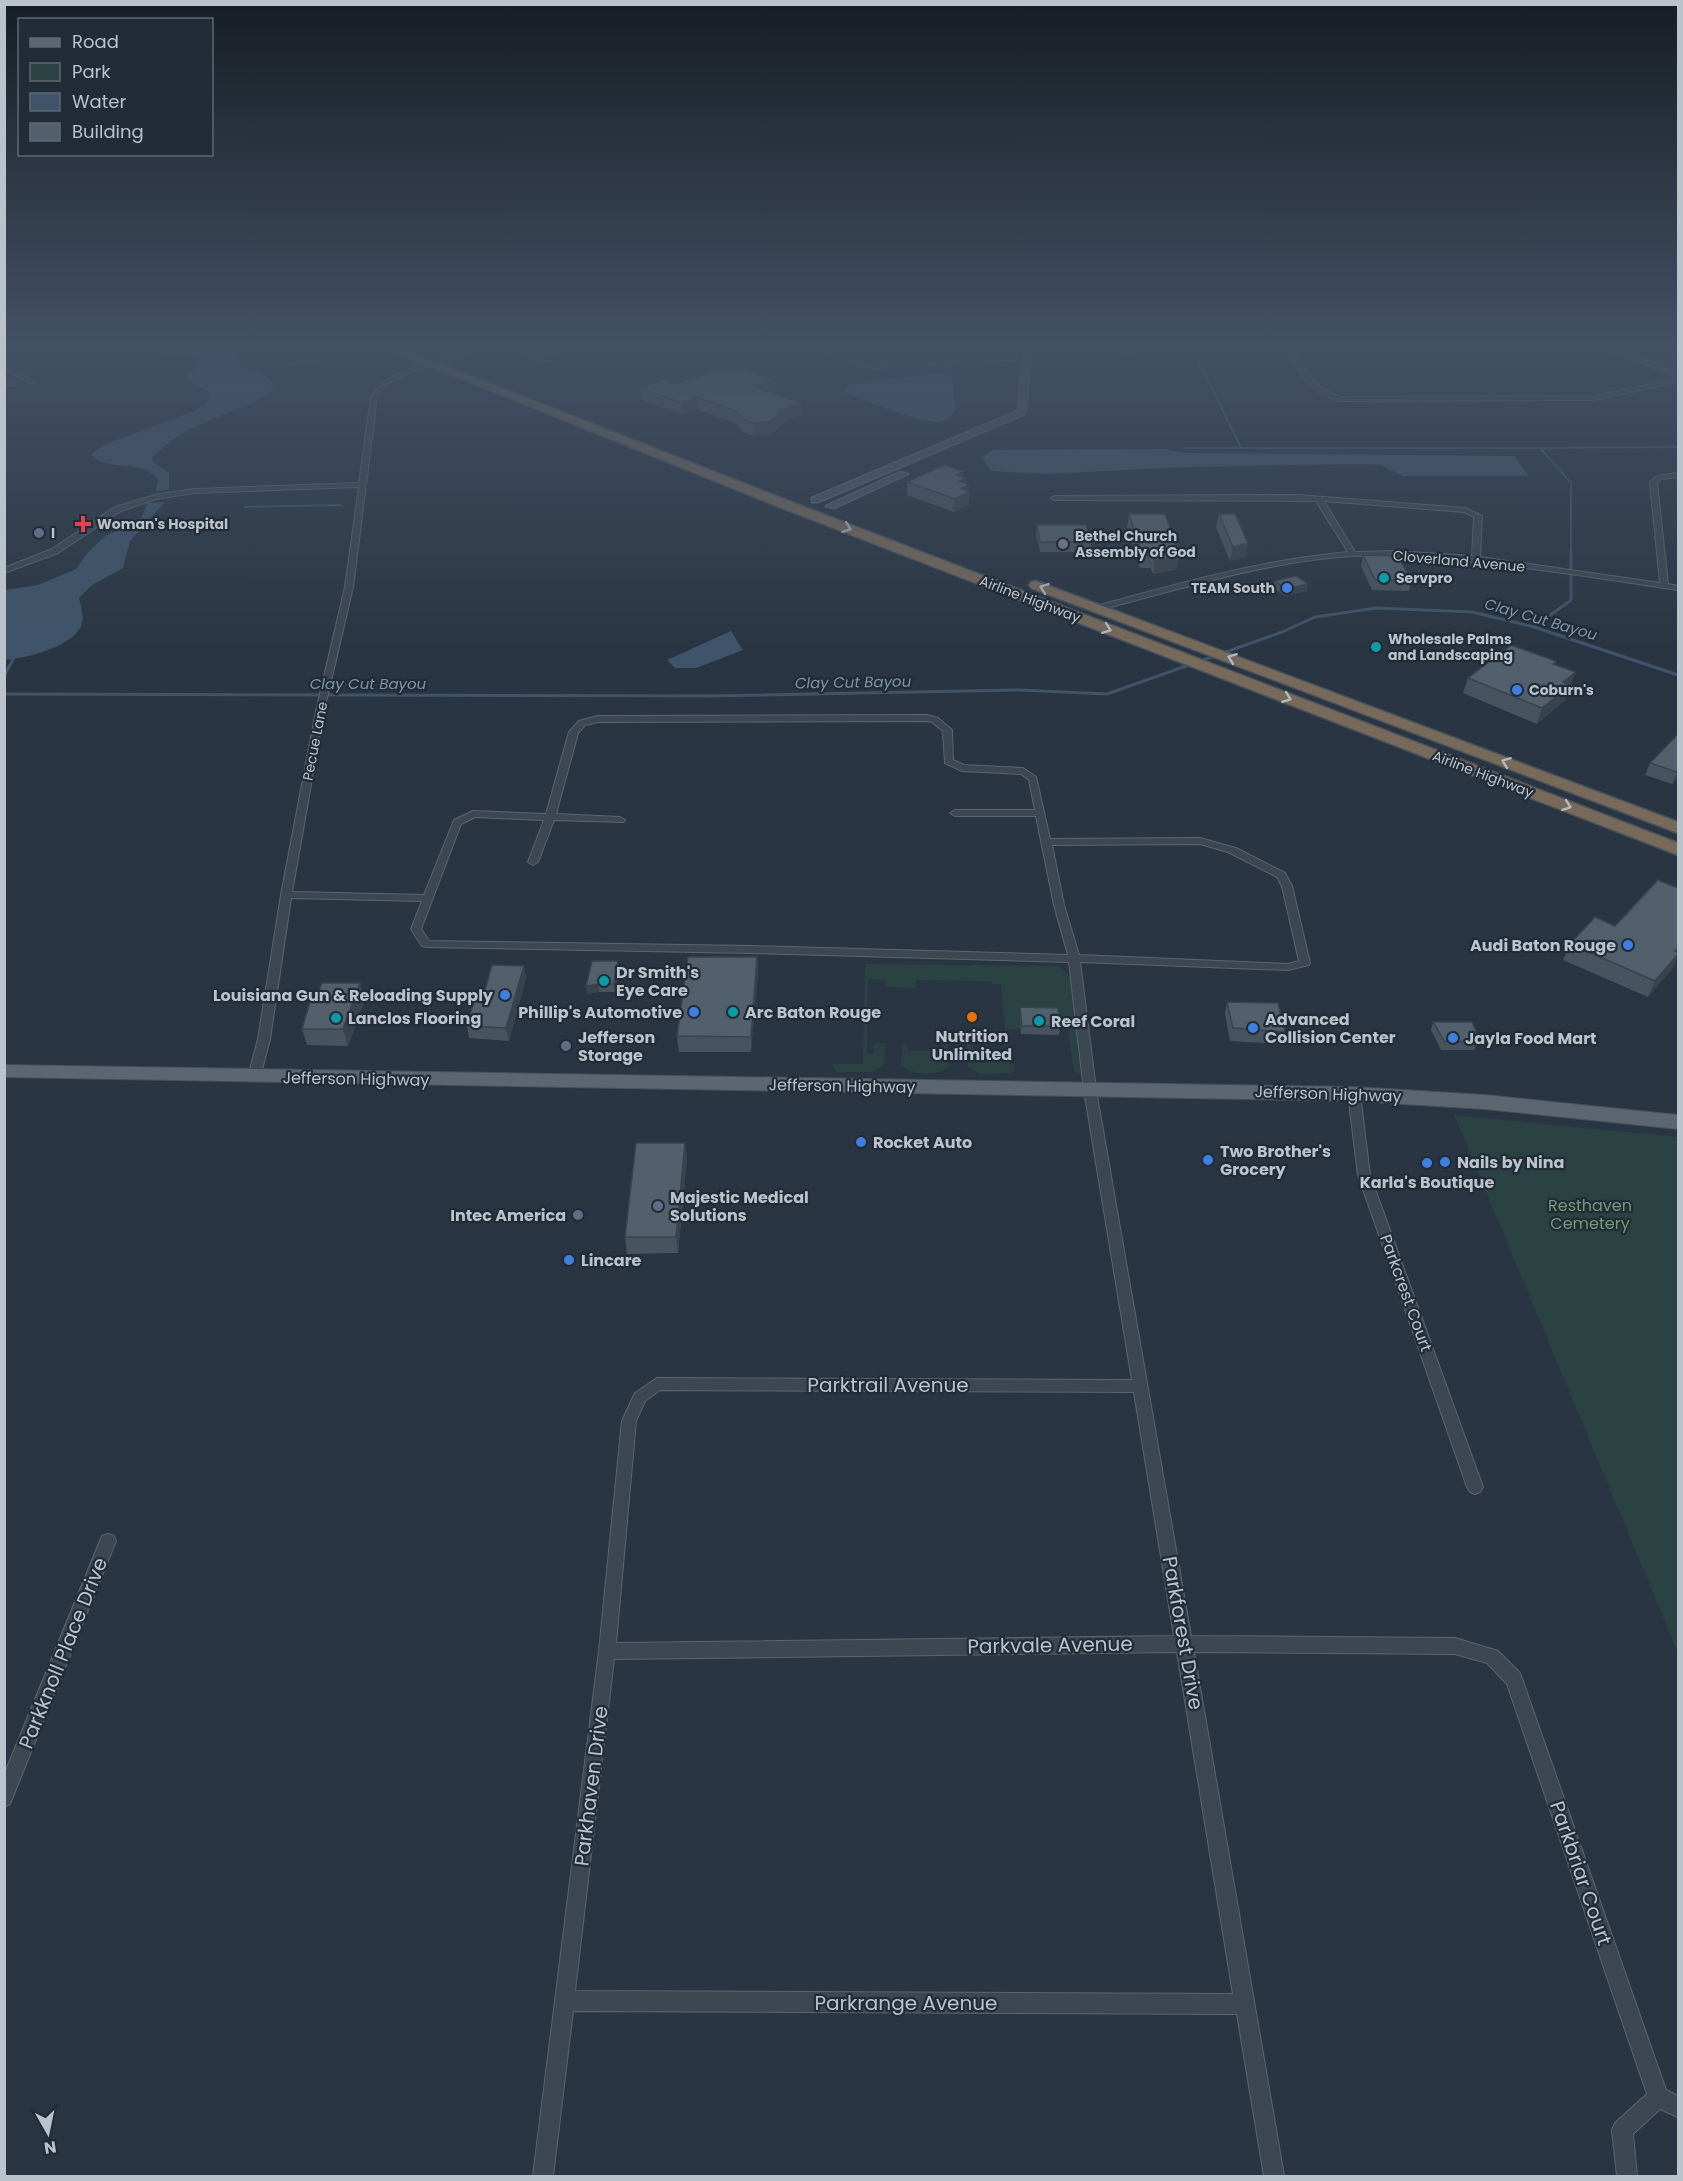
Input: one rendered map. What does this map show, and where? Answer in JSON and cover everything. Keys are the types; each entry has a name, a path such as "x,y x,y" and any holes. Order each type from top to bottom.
{"highway":[{"name":"Airline Highway","path":"643,447 715,477 1429,753 1675,844"},
{"name":"Airline Highway","path":"669,447 774,485"},
{"path":"715,477 734,471"},
{"path":"795,508 809,498 853,515"},
{"path":"810,514 831,506"},
{"name":"Airline Highway","path":"1027,581 1678,828"},
{"path":"1081,618 1100,608"},
{"path":"1429,753 1446,740"}],"main road":[{"name":"Jefferson Highway","path":"4,1071 1354,1094 1485,1102 1678,1122"}],"street":[{"name":"Pecue Lane","path":"254,1077 264,1039 286,895 320,711 349,587 367,447"},
{"path":"809,498 854,483 939,447"},
{"path":"831,506 965,447"},
{"path":"934,449 949,454"},
{"path":"886,469 901,475"},
{"path":"1664,586 1653,482 1656,478 1678,475"},
{"path":"854,483 870,489"},
{"path":"4,571 62,547 118,509 155,497 194,491 362,485"},
{"path":"1055,498 1318,498 1465,510 1478,516 1476,560"},
{"path":"1318,498 1353,554"},
{"name":"Cloverland Avenue","path":"1100,608 1200,580 1270,565 1353,554 1405,554 1476,560 1678,588"},
{"name":"Parkforest Drive","path":"550,817 574,732 582,723 598,719 759,717 932,719 946,730 948,761 962,768 1023,771 1033,779 1059,905 1074,957 1090,1090 1275,2176"},
{"path":"955,813 1039,813"},
{"path":"620,820 473,814 458,822 416,929 426,944 846,950 1074,957 1288,968 1305,963 1287,886 1281,874 1232,850 1200,841 1045,842"},
{"path":"533,862 550,817"},
{"path":"286,895 428,898"},
{"name":"Parkcrest Court","path":"1354,1094 1364,1175 1474,1487"},
{"name":"Parktrail Avenue","path":"640,1397 657,1384 1141,1386"},
{"name":"Parkhaven Drive","path":"543,2176 607,1651 629,1421 640,1397"},
{"name":"Parkknoll Place Drive","path":"4,1798 108,1541"},
{"name":"Parkvale Avenue","path":"607,1651 1185,1644 1455,1646 1492,1657"},
{"name":"Parkbriar Court","path":"1492,1657 1514,1679 1658,2097"},
{"name":"Parkrange Avenue","path":"566,2001 1246,2004"},
{"path":"1627,2176 1622,2130 1658,2097 1678,2107"}],"green space":[{"path":"865,964 1059,966 1068,975 1075,996 1081,1073 1078,1075 1074,1072 1067,1027 1020,1015 1021,1029 1007,1029 1010,1064 1015,1065 1014,1073 979,1074 968,1067 967,1043 973,1045 974,1052 1007,1052 1001,984 992,984 991,981 916,980 916,988 886,987 885,980 868,979 867,1054 874,1054 874,1043 885,1043 884,1065 872,1072 836,1072 832,1064 863,1064"},
{"path":"903,1043 907,1044 908,1051 942,1051 942,1045 948,1043 949,1067 931,1074 911,1071 901,1063"},
{"name":"Resthaven Cemetery","path":"1454,1115 1678,1137 1678,1653"}],"water":[{"path":"101,447 164,447 152,458 153,462 169,473 169,490 156,491 158,479 143,469 106,463 91,454"},
{"path":"1165,449 1183,453 1514,456 1529,476 1403,476 1380,465 1361,464 1182,467 1047,474 991,471 981,457 993,450"},
{"path":"165,502 130,541 123,568 92,585 79,598 83,620 76,634 58,646 24,657 5,660 5,590 38,585 76,569 88,552 104,537 142,517 147,503"},
{"path":"731,631 743,650 696,668 675,668 667,660"}],"building":[{"path":"945,465 963,472 956,475 966,478 959,481 969,485 961,488 970,492 955,499 907,482"},
{"path":"1129,514 1165,514 1179,555 1155,561 1153,555 1142,555"},
{"path":"1219,514 1235,514 1248,543 1233,547"},
{"path":"1037,525 1086,525 1091,542 1040,542"},
{"path":"1363,555 1398,556 1411,580 1375,580"},
{"path":"1296,576 1308,584 1287,589 1274,581"},
{"path":"1511,645 1556,661 1553,664 1576,672 1563,682 1571,685 1542,708 1468,678"},
{"path":"1678,734 1678,771 1650,763"},
{"name":"Audi Baton Rouge","path":"1658,880 1678,888 1678,948 1675,951 1678,954 1655,981 1570,944 1595,917 1615,926"},
{"path":"688,957 757,957 751,1037 677,1036"},
{"path":"592,961 618,961 614,984 586,986"},
{"name":"Louisiana Gun & Reloading Supply","path":"492,965 524,966 506,1028 467,1026 474,1001 482,1001"},
{"path":"322,983 360,983 343,1029 302,1029 312,995 317,995"},
{"path":"1227,1002 1278,1003 1285,1032 1233,1028"},
{"path":"1020,1007 1058,1008 1060,1026 1022,1026"},
{"path":"1433,1022 1472,1022 1479,1038 1476,1038 1477,1042 1444,1041"},
{"name":"Majestic Medical Solutions","path":"636,1143 685,1143 676,1237 625,1237"}],"waterway":[{"path":"1540,448 1678,447"},
{"path":"1184,448 1241,448"},
{"path":"1241,448 1540,448"},
{"path":"1534,627 1571,600 1571,483 1540,448"},
{"path":"245,507 341,505"},
{"name":"Clay Cut Bayou","path":"4,694 713,696 1020,690 1107,694 1282,632 1315,617 1376,608 1472,612 1534,627"},
{"name":"Clay Cut Bayou","path":"1534,627 1678,675"},
{"path":"4,676 16,654"}],"place":[{"name":"Woman's Hospital","path":"83,524"},
{"name":"I","path":"39,533"},
{"name":"Bethel Church Assembly of God","path":"1063,544"},
{"name":"Servpro","path":"1384,578"},
{"name":"TEAM South","path":"1287,588"},
{"name":"Wholesale Palms and Landscaping","path":"1376,647"},
{"name":"Coburn's","path":"1517,690"},
{"name":"Audi Baton Rouge","path":"1628,945"},
{"name":"Dr Smith's Eye Care","path":"604,981"},
{"name":"Louisiana Gun & Reloading Supply","path":"505,995"},
{"name":"Phillip's Automotive","path":"694,1012"},
{"name":"Arc Baton Rouge","path":"733,1012"},
{"name":"Nutrition Unlimited","path":"972,1017"},
{"name":"Lanclos Flooring","path":"336,1018"},
{"name":"Reef Coral","path":"1039,1021"},
{"name":"Advanced Collision Center","path":"1253,1028"},
{"name":"Jayla Food Mart","path":"1453,1038"},
{"name":"Jefferson Storage","path":"566,1046"},
{"name":"Rocket Auto","path":"861,1142"},
{"name":"Two Brother's Grocery","path":"1208,1160"},
{"name":"Nails by Nina","path":"1445,1162"},
{"name":"Karla's Boutique","path":"1427,1163"},
{"name":"Majestic Medical Solutions","path":"658,1206"},
{"name":"Intec America","path":"578,1215"},
{"name":"Lincare","path":"569,1260"}]}
